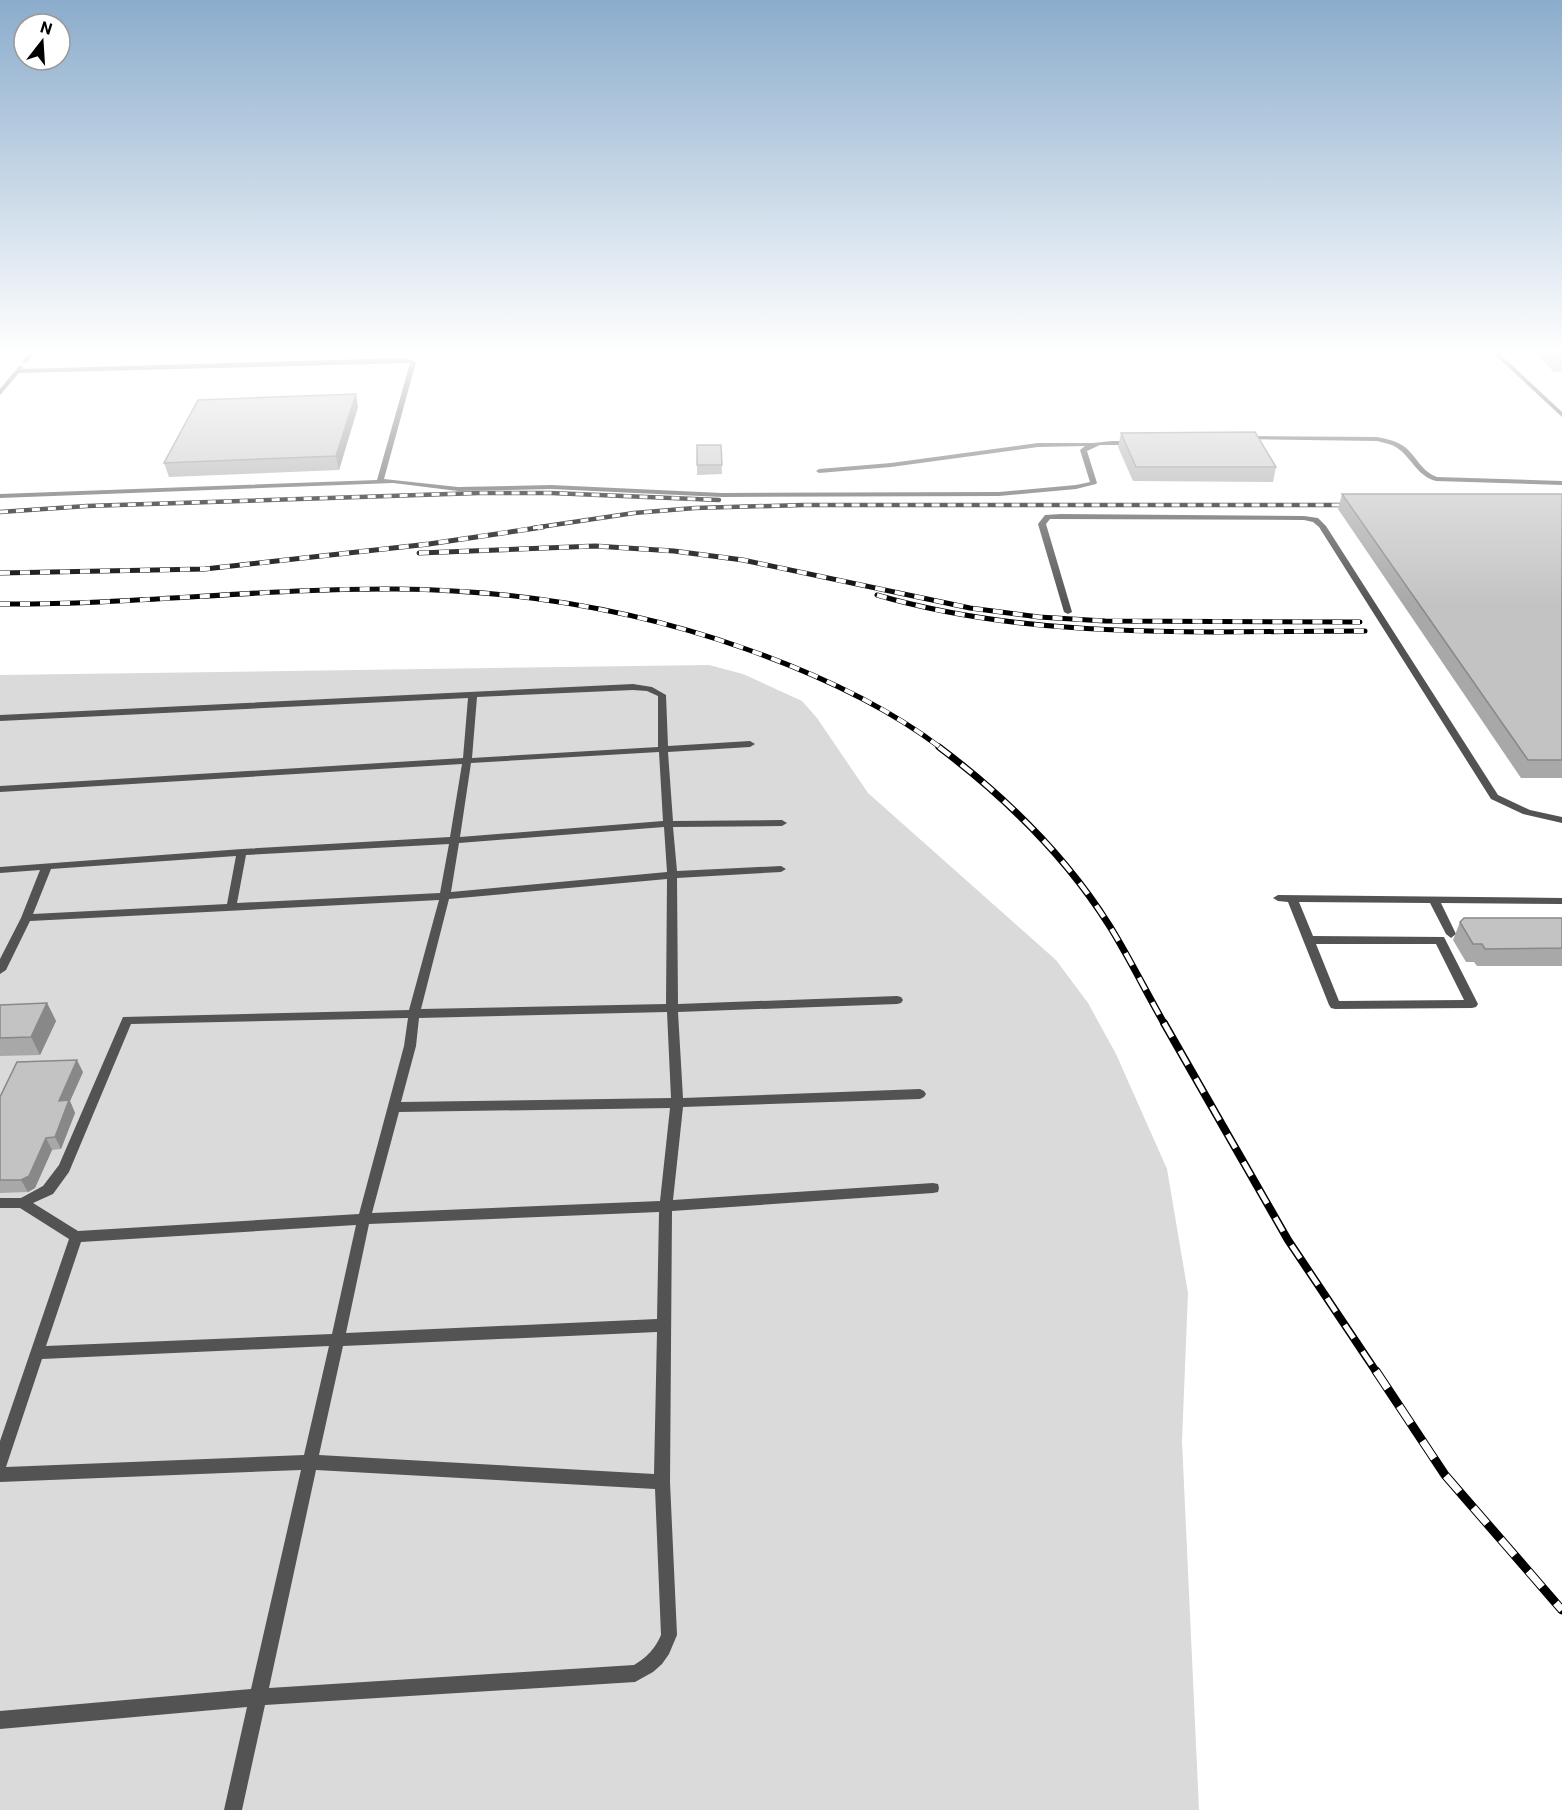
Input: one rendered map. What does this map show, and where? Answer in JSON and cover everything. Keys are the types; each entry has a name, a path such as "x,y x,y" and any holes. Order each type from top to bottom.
{"lane":[{"path":"380,482 392,437"},
{"path":"1232,438 1377,439 1392,442 1403,448 1425,476 1436,479 1562,483"},
{"path":"819,471 891,465 1038,445 1135,443"},
{"path":"0,496 380,482 458,489 551,487 722,495 999,494 1076,487 1094,483 1083,450 1095,444"},
{"path":"1068,612 1042,524 1048,517 1304,518 1314,520 1322,526 1494,797 1537,816 1562,820"},
{"path":"0,718 649,688 662,695 663,750 672,875 672,1008 677,1103 666,1206 662,1482 669,1635 663,1652 645,1668 634,1672 260,1697 0,1720"},
{"path":"233,1810 260,1697 364,1219 410,1046 414,1013 446,896 467,762 473,695"},
{"path":"0,789 750,744"},
{"path":"0,870 669,824 783,823"},
{"path":"231,908 242,852"},
{"path":"0,970 26,918 47,866"},
{"path":"26,918 446,896 672,875 782,869"},
{"path":"1278,898 1562,901"},
{"path":"1292,898 1335,1005 1472,1004 1440,940 1309,940"},
{"path":"1434,900 1451,934"},
{"path":"0,1203 22,1203 48,1190 64,1168 127,1020 672,1008 897,1000"},
{"path":"394,1107 677,1103 920,1094"},
{"path":"22,1203 76,1238 364,1219 666,1206 933,1188"},
{"path":"0,1463 76,1238"},
{"path":"37,1353 665,1325"},
{"path":"0,1475 310,1462 662,1482"}],"shaded area":[{"path":"709,665 743,674 802,701 817,718 868,793 1056,960 1088,1003 1116,1054 1167,1169 1188,1293 1182,1441 1199,1810 0,1810 0,675"}],"building":[{"path":"178,437 342,437 336,456 164,463"},
{"path":"1123,437 1258,437 1276,467 1136,467"},
{"path":"697,445 721,445 722,465 697,465"},
{"path":"1342,494 1562,494 1562,760 1528,760"},
{"path":"1464,918 1562,918 1562,948 1485,949 1482,944 1473,944 1460,922"},
{"path":"47,1003 31,1037 0,1038 0,1005"},
{"path":"77,1060 59,1101 69,1100 55,1137 46,1138 29,1176 21,1180 0,1180 0,1097 17,1062"}],"railway":[{"path":"0,512 87,506 479,493 551,493 719,500"},
{"path":"533,528 634,513 695,508 803,505 1355,505"},
{"path":"0,573 205,569 429,544 543,527"},
{"path":"419,553 595,546 674,551 743,560 970,608 1039,617 1105,621 1360,622"},
{"path":"0,604 99,602 346,589 441,590 573,604 660,623 772,658 822,679 872,704 896,717 941,748"},
{"path":"877,595 937,610 1058,627 1181,632 1365,631"},
{"path":"939,747 1010,806 1073,875 1092,899 1124,949 1165,1025"},
{"path":"1164,1023 1288,1240 1377,1373"},
{"path":"1376,1371 1445,1475 1562,1610"}]}
